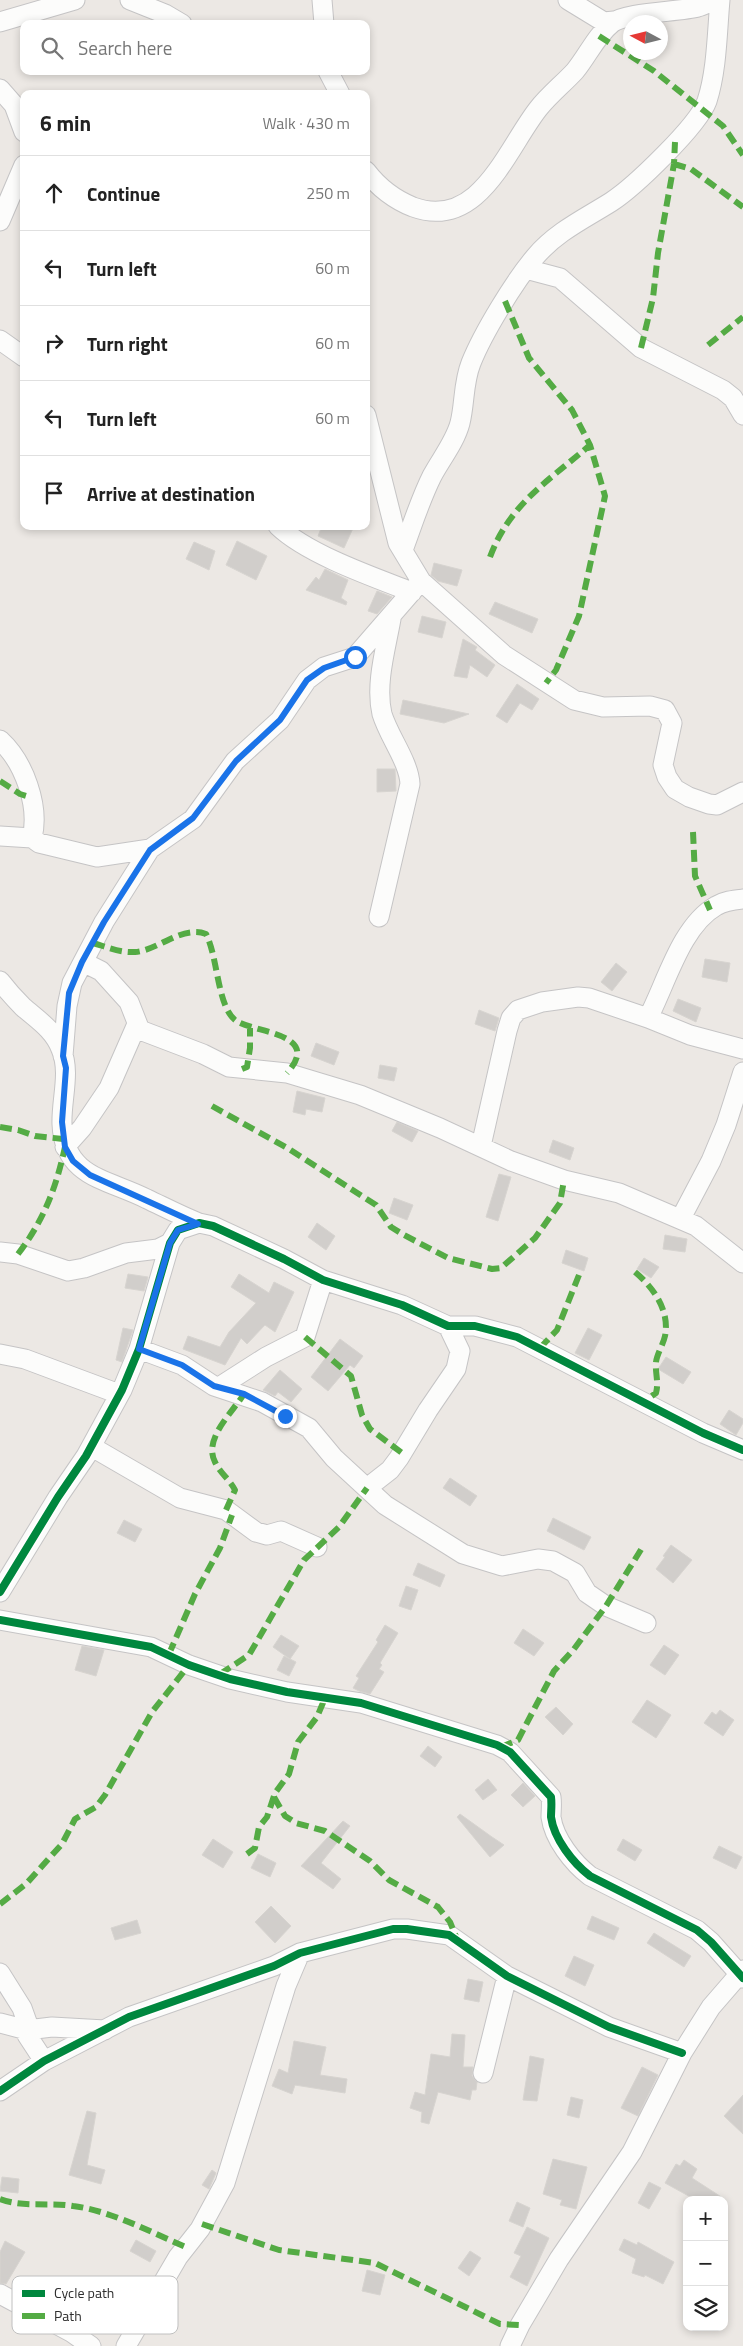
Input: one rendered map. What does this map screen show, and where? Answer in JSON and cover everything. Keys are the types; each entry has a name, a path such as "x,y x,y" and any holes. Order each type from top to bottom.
{"street":[{"path":"0,22 75,0"},
{"path":"130,0 175,20"},
{"path":"322,0 324,20"},
{"path":"568,0 604,22 614,22 666,11 697,8 715,0"},
{"path":"403,550 431,479 460,423 464,386 470,364 505,301 526,269 555,237 575,222 612,201 632,184 695,121 706,104 710,92 720,0"},
{"path":"370,176 389,195 426,211 450,211 472,200 488,183 539,108 576,70 600,36 614,22"},
{"path":"330,75 338,90"},
{"path":"0,89 14,105 20,121"},
{"path":"0,221 20,174"},
{"path":"526,269 560,278 641,348 723,390 733,398 743,416"},
{"path":"0,340 20,354"},
{"path":"370,431 398,543 403,550 416,587"},
{"path":"283,530 302,544 356,570 416,587 504,655 574,700 602,707 650,706 665,710 672,723 663,765 667,777 675,789 695,799 717,804 743,792"},
{"path":"63,1056 69,993 82,962 120,896 150,850 193,818 236,761 280,720 307,680 324,668 352,660 391,619 416,587"},
{"path":"379,917 410,784 410,773 392,740 382,713 380,694 391,619"},
{"path":"0,740 12,751 20,764 34,810 36,824 32,838"},
{"path":"0,836 32,838 39,843 96,857 150,850"},
{"path":"648,1018 670,967 688,935 701,919 718,904 743,899"},
{"path":"82,962 102,971 128,1002 140,1030 203,1054 229,1067 287,1073 368,1098 481,1146 511,1161 564,1180 619,1193 682,1218 718,1241 743,1263"},
{"path":"0,981 23,1007 50,1029 62,1050 66,1068 62,1122 65,1147 73,1161 90,1175 198,1224 212,1226 284,1259 323,1280 402,1306 448,1326 475,1326 517,1337 703,1433 743,1450"},
{"path":"481,1146 507,1031 511,1018 518,1010 542,1002 578,997 589,998 648,1018 690,1035 743,1049"},
{"path":"65,1147 82,1128 109,1088 137,1024"},
{"path":"682,1218 714,1154 743,1072"},
{"path":"0,1592 92,1447 122,1390 139,1349 170,1243 178,1230 198,1224"},
{"path":"0,1252 18,1254 68,1271 84,1268 126,1253 158,1249 170,1243"},
{"path":"219,1387 266,1357 305,1338 323,1280"},
{"path":"367,1488 390,1470 420,1421 456,1370 460,1350 448,1326"},
{"path":"139,1349 182,1365 200,1378 219,1387 262,1402 309,1428 334,1458 385,1505 463,1554 502,1566 538,1559 553,1561 575,1572 587,1592 606,1606 646,1623"},
{"path":"0,1354 25,1359 119,1394 122,1390"},
{"path":"92,1447 180,1498 226,1510 256,1532 267,1535 281,1531 317,1547"},
{"path":"0,1620 151,1647 189,1665 230,1679 287,1692 361,1703 497,1745 510,1752 551,1798 551,1816 555,1832 582,1870 590,1876 696,1930 741,1974 711,2007 682,2053 632,2152 559,2259 520,2325 510,2346"},
{"path":"0,2091 44,2061 129,2017 274,1966 300,1953 393,1929 449,1935 507,1976 609,2026 682,2053"},
{"path":"166,2276 178,2256 200,2229 225,2182 286,1986 300,1953"},
{"path":"0,1973 22,2008 30,2040 44,2061"},
{"path":"483,2073 507,1976"},
{"path":"0,2024 27,2030 52,2027 105,2030"},
{"path":"0,2294 12,2300"},
{"path":"74,2334 91,2346"},
{"path":"126,2346 133,2334"}],"building":[{"path":"320,530 352,530 344,548 318,536"},
{"path":"237,541 267,556 256,580 226,565"},
{"path":"194,542 215,551 209,570 186,559"},
{"path":"434,563 462,570 457,586 438,581 431,575"},
{"path":"325,569 348,580 341,598 347,602 346,605 306,590 316,577 319,580"},
{"path":"377,591 392,597 377,614 368,611"},
{"path":"495,602 538,619 532,633 489,614"},
{"path":"422,616 446,622 442,638 418,632"},
{"path":"463,639 477,647 475,650 495,665 487,677 470,665 467,678 454,676"},
{"path":"517,684 539,699 532,710 520,703 507,723 496,716"},
{"path":"403,700 469,714 444,723 400,714"},
{"path":"377,769 395,769 396,791 377,792"},
{"path":"705,959 730,963 727,982 702,977"},
{"path":"616,963 627,972 612,991 601,982"},
{"path":"678,999 701,1008 696,1022 673,1011"},
{"path":"479,1010 499,1018 495,1031 475,1024"},
{"path":"316,1043 339,1052 334,1065 311,1056"},
{"path":"380,1065 397,1068 394,1081 378,1078"},
{"path":"297,1091 325,1098 322,1112 306,1109 305,1115 293,1112"},
{"path":"397,1122 418,1131 412,1142 392,1131"},
{"path":"553,1140 574,1148 570,1160 549,1152"},
{"path":"499,1174 511,1177 498,1221 486,1217"},
{"path":"394,1198 413,1205 407,1220 389,1213"},
{"path":"317,1223 335,1236 326,1250 308,1237"},
{"path":"665,1235 687,1239 685,1252 663,1249"},
{"path":"566,1250 588,1258 584,1271 562,1263"},
{"path":"644,1258 659,1267 651,1278 637,1269"},
{"path":"128,1274 148,1277 144,1291 125,1288"},
{"path":"239,1274 269,1293 274,1282 294,1292 275,1332 265,1325 247,1344 241,1338 225,1365 183,1349 188,1336 220,1347 229,1332 256,1303 231,1287"},
{"path":"123,1328 133,1330 122,1362 116,1360"},
{"path":"588,1328 602,1335 589,1360 575,1353"},
{"path":"340,1339 363,1356 354,1368 350,1365 328,1391 311,1377"},
{"path":"666,1357 691,1372 683,1384 658,1369"},
{"path":"280,1370 302,1389 291,1402 278,1392 275,1396 263,1390"},
{"path":"729,1410 743,1419 743,1423 736,1435 720,1424"},
{"path":"450,1478 477,1496 470,1506 443,1488"},
{"path":"553,1518 591,1537 584,1550 547,1531"},
{"path":"124,1520 142,1529 135,1542 117,1533"},
{"path":"671,1545 692,1560 673,1583 656,1569"},
{"path":"418,1563 445,1575 440,1587 413,1575"},
{"path":"406,1586 418,1590 411,1610 399,1606"},
{"path":"385,1625 398,1633 380,1663 382,1665 379,1669 384,1672 370,1694 359,1691 353,1688 359,1678 356,1676 378,1642 376,1640"},
{"path":"523,1629 544,1643 534,1656 514,1643"},
{"path":"281,1635 299,1646 290,1659 273,1647"},
{"path":"664,1645 679,1655 665,1675 650,1665"},
{"path":"82,1646 104,1650 96,1676 75,1670"},
{"path":"284,1656 296,1662 289,1676 277,1670"},
{"path":"647,1700 671,1715 656,1738 632,1722"},
{"path":"556,1707 573,1724 563,1735 545,1717"},
{"path":"720,1710 734,1720 723,1736 704,1723 712,1712 716,1715"},
{"path":"428,1746 442,1757 435,1767 420,1756"},
{"path":"488,1779 497,1790 483,1800 475,1790"},
{"path":"523,1783 535,1796 523,1807 511,1795"},
{"path":"460,1814 504,1845 490,1857 457,1817"},
{"path":"343,1821 350,1826 321,1863 341,1879 333,1889 301,1866"},
{"path":"213,1839 233,1852 223,1868 202,1855"},
{"path":"623,1839 642,1850 635,1861 617,1850"},
{"path":"719,1846 742,1857 736,1869 713,1858"},
{"path":"258,1854 276,1863 270,1877 251,1868"},
{"path":"271,1906 291,1926 275,1943 255,1922"},
{"path":"592,1916 619,1928 614,1940 587,1929"},
{"path":"137,1920 141,1933 115,1940 111,1928"},
{"path":"654,1933 691,1956 684,1967 647,1943"},
{"path":"574,1956 594,1965 585,1986 565,1976"},
{"path":"468,1979 483,1982 479,2002 464,1999"},
{"path":"452,2034 465,2035 463,2067 473,2067 472,2076 477,2082 476,2090 472,2090 470,2100 438,2092 429,2124 421,2122 422,2112 410,2108 415,2092 425,2095 431,2054 450,2057"},
{"path":"294,2041 326,2047 320,2075 347,2079 345,2093 295,2085 292,2094 272,2086 279,2069 288,2073"},
{"path":"530,2056 544,2059 537,2101 523,2100"},
{"path":"642,2067 658,2075 638,2116 621,2108"},
{"path":"743,2095 743,2134 724,2116"},
{"path":"571,2097 583,2100 579,2118 567,2115"},
{"path":"87,2111 96,2113 87,2165 105,2170 101,2184 69,2175"},
{"path":"553,2159 587,2167 576,2209 560,2205 562,2200 543,2194"},
{"path":"684,2160 697,2169 692,2178 720,2196 689,2196 665,2183 676,2164 680,2166"},
{"path":"212,2170 216,2173 209,2189 202,2185"},
{"path":"2,2177 19,2179 18,2193 0,2191"},
{"path":"649,2182 661,2188 649,2209 638,2203"},
{"path":"517,2202 530,2208 523,2227 509,2221"},
{"path":"527,2227 549,2238 527,2286 510,2277 521,2256 514,2253"},
{"path":"624,2239 637,2245 638,2242 674,2262 663,2284 645,2275 644,2277 632,2273 636,2259 619,2250"},
{"path":"136,2240 156,2251 150,2262 130,2251"},
{"path":"5,2241 25,2252 6,2284 0,2283 0,2252"},
{"path":"470,2251 481,2258 469,2276 458,2268"},
{"path":"367,2270 385,2275 380,2295 362,2291"}],"marked path":[{"path":"599,36 654,71 723,126 743,155"},
{"path":"641,348 653,298 658,253 674,164 675,142"},
{"path":"674,164 691,169 743,207"},
{"path":"505,301 529,358 572,410 590,445 605,496 579,616 556,670 546,683"},
{"path":"708,345 743,317"},
{"path":"490,557 498,538 520,507 532,494 590,445"},
{"path":"0,781 20,794 30,797"},
{"path":"693,832 695,876 710,910"},
{"path":"93,943 119,951 135,952 153,947 179,935 197,932 206,934 213,955 221,992 229,1013 235,1020 243,1024 281,1036 291,1042 297,1049 296,1059 287,1073"},
{"path":"242,1069 247,1067 250,1048 250,1028"},
{"path":"212,1106 289,1149 376,1205 391,1227 404,1235 448,1258 492,1269 501,1268 535,1238 560,1203 564,1180"},
{"path":"0,1127 18,1130 35,1136 63,1139"},
{"path":"18,1254 35,1229 48,1203 58,1176 65,1147"},
{"path":"635,1272 648,1285 659,1301 663,1309 666,1327 665,1336 656,1362 656,1393 643,1402"},
{"path":"540,1348 557,1330 579,1275"},
{"path":"305,1337 351,1376 362,1415 370,1429 402,1453"},
{"path":"226,1510 235,1490 215,1462 212,1453 213,1444 220,1427 244,1394"},
{"path":"220,1674 249,1655 304,1560 339,1527 367,1488"},
{"path":"169,1654 195,1594 220,1548 232,1515"},
{"path":"501,1747 518,1740 554,1671 574,1649 606,1606 642,1548"},
{"path":"0,1904 26,1884 62,1844 75,1819 96,1807 105,1795 152,1712 189,1665"},
{"path":"247,1854 255,1848 259,1827 267,1817 275,1793 289,1774 298,1742 317,1717 325,1698"},
{"path":"274,1797 285,1816 296,1823 325,1831 370,1861 389,1880 438,1907 450,1922 457,1939"},
{"path":"0,2199 27,2204 64,2205 102,2212 186,2247"},
{"path":"202,2224 279,2250 375,2263 500,2324 520,2325"}],"cycle path":[{"path":"0,1592 58,1497 86,1456 122,1390 139,1349 170,1243 178,1230 199,1223 213,1226 284,1259 323,1280 402,1305 448,1326 475,1326 517,1337 703,1433 743,1450"},
{"path":"0,1620 151,1647 189,1665 230,1679 287,1692 361,1703 497,1745 510,1752 551,1797 551,1817 556,1834 565,1850 584,1871 590,1876 697,1930 711,1942 743,1978"},
{"path":"0,2091 44,2061 129,2017 274,1966 300,1953 393,1929 449,1935 507,1976 609,2027 682,2053"}],"route":[{"path":"285,1416 244,1394 214,1386 182,1365 139,1349 170,1243 178,1230 198,1224 147,1199 90,1175 73,1161 65,1147 62,1122 66,1068 63,1056 67,1006 72,983 82,962 104,922 150,850 193,818 236,761 280,720 307,680 316,672 332,664 352,660 355,657"}]}
